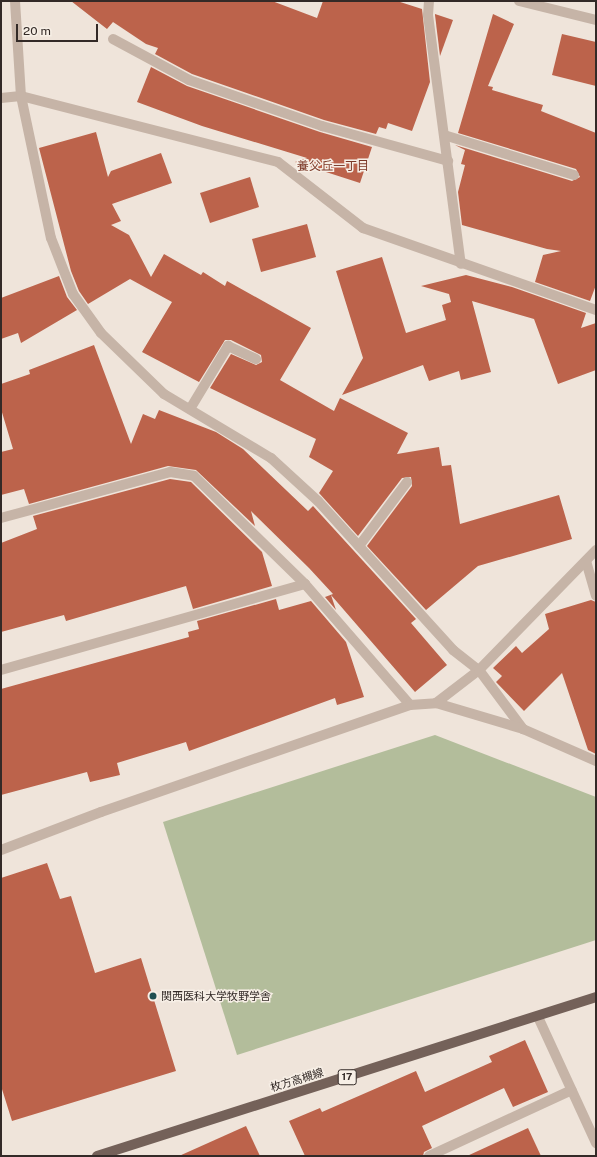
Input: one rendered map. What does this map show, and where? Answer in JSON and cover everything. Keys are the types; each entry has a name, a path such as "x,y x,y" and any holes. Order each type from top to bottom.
{"main road":[{"name":"枚方高槻線","path":"103,1155 538,1017 596,997"}],"street":[{"path":"15,1 21,96 51,238 73,294 101,333 164,394 271,458 318,501 453,650 479,670 523,730"},
{"path":"429,1 428,16 461,264"},
{"path":"519,1 596,20"},
{"path":"113,38 189,80 322,126 448,161"},
{"path":"1,98 21,96 278,162 363,228 461,264 596,310"},
{"path":"444,135 574,175"},
{"path":"190,409 228,346 256,359"},
{"path":"1,518 170,472 194,476 305,584 410,706"},
{"path":"359,546 407,482"},
{"path":"436,703 479,670 596,550"},
{"path":"586,561 596,596"},
{"path":"1,670 305,584"},
{"path":"1,850 102,812 410,706 436,703 523,730 596,761"},
{"path":"538,1017 596,1143"},
{"path":"429,1156 572,1090"}],"green space":[{"path":"435,735 596,797 596,940 237,1055 163,822"}],"building":[{"path":"71,1 272,1 317,18 323,1 397,1 422,9 430,82 412,131 388,123 386,129 379,127 376,134 324,120 192,74 155,54 158,48 146,44 113,22 107,29"},
{"path":"493,14 514,24 488,86 493,87 492,90 543,105 541,111 596,133 596,285 590,301 535,282 543,255 561,251 547,249 462,225 458,192 465,165 461,164 465,150 455,145 572,181 580,177 576,169 458,133"},
{"path":"435,15 453,20 440,56"},
{"path":"562,34 596,42 596,86 552,75"},
{"path":"151,67 187,86 320,132 372,147 360,183 295,162 307,158 202,126 137,102"},
{"path":"96,132 108,177 111,171 161,153 172,183 112,204 121,221 111,225 129,235 151,277 164,254 201,275 203,272 225,286 227,281 311,328 280,380 334,411 340,398 408,433 397,454 439,447 442,466 451,465 460,524 559,495 572,539 478,566 426,610 367,546 412,486 411,477 402,478 358,536 319,493 333,471 309,457 316,439 210,388 231,354 256,365 262,362 261,355 231,340 225,340 199,382 142,352 172,302 130,279 88,304 79,291 71,271 39,148"},
{"path":"250,177 259,207 210,223 200,193"},
{"path":"307,224 316,257 261,272 252,239"},
{"path":"382,257 406,333 446,320 442,305 451,302 449,294 421,286 466,275 512,287 586,313 581,328 596,323 596,370 558,384 534,319 472,301 491,372 461,380 459,371 429,381 423,365 342,395 363,358 336,271"},
{"path":"59,276 67,297 77,310 21,343 18,333 1,339 1,298"},
{"path":"94,345 131,444 143,414 155,419 159,410 216,432 243,449 308,511 313,506 416,619 411,623 447,665 415,692 331,595 336,610 325,597 333,594 309,568 251,511 255,526 196,470 168,466 29,504 24,489 1,495 1,452 13,449 1,409 1,384 30,374 29,370"},
{"path":"170,479 191,482 262,552 272,586 193,609 186,586 66,621 64,615 1,632 1,543 37,529 33,516"},
{"path":"276,599 279,610 311,601 346,642 364,697 337,705 335,698 189,751 186,742 117,763 120,775 90,782 87,772 1,795 1,689 189,637 188,632 199,629 197,621"},
{"path":"591,600 596,602 596,754 588,750 562,673 524,711 496,682 502,676 493,668 516,646 522,653 549,629 545,614"},
{"path":"47,863 60,899 71,896 95,973 141,958 176,1071 12,1121 1,1086 1,878"},
{"path":"525,1040 548,1092 513,1107 504,1088 422,1126 432,1148 424,1152 423,1156 305,1156 289,1121 320,1108 322,1112 416,1071 425,1092 492,1062 489,1056"},
{"path":"246,1126 260,1156 179,1156"},
{"path":"528,1128 541,1156 467,1156"}],"place":[{"name":"関西医科大学牧野学舎","path":"153,996"}],"district":[{"name":"養父丘一丁目","path":"333,167"}]}
